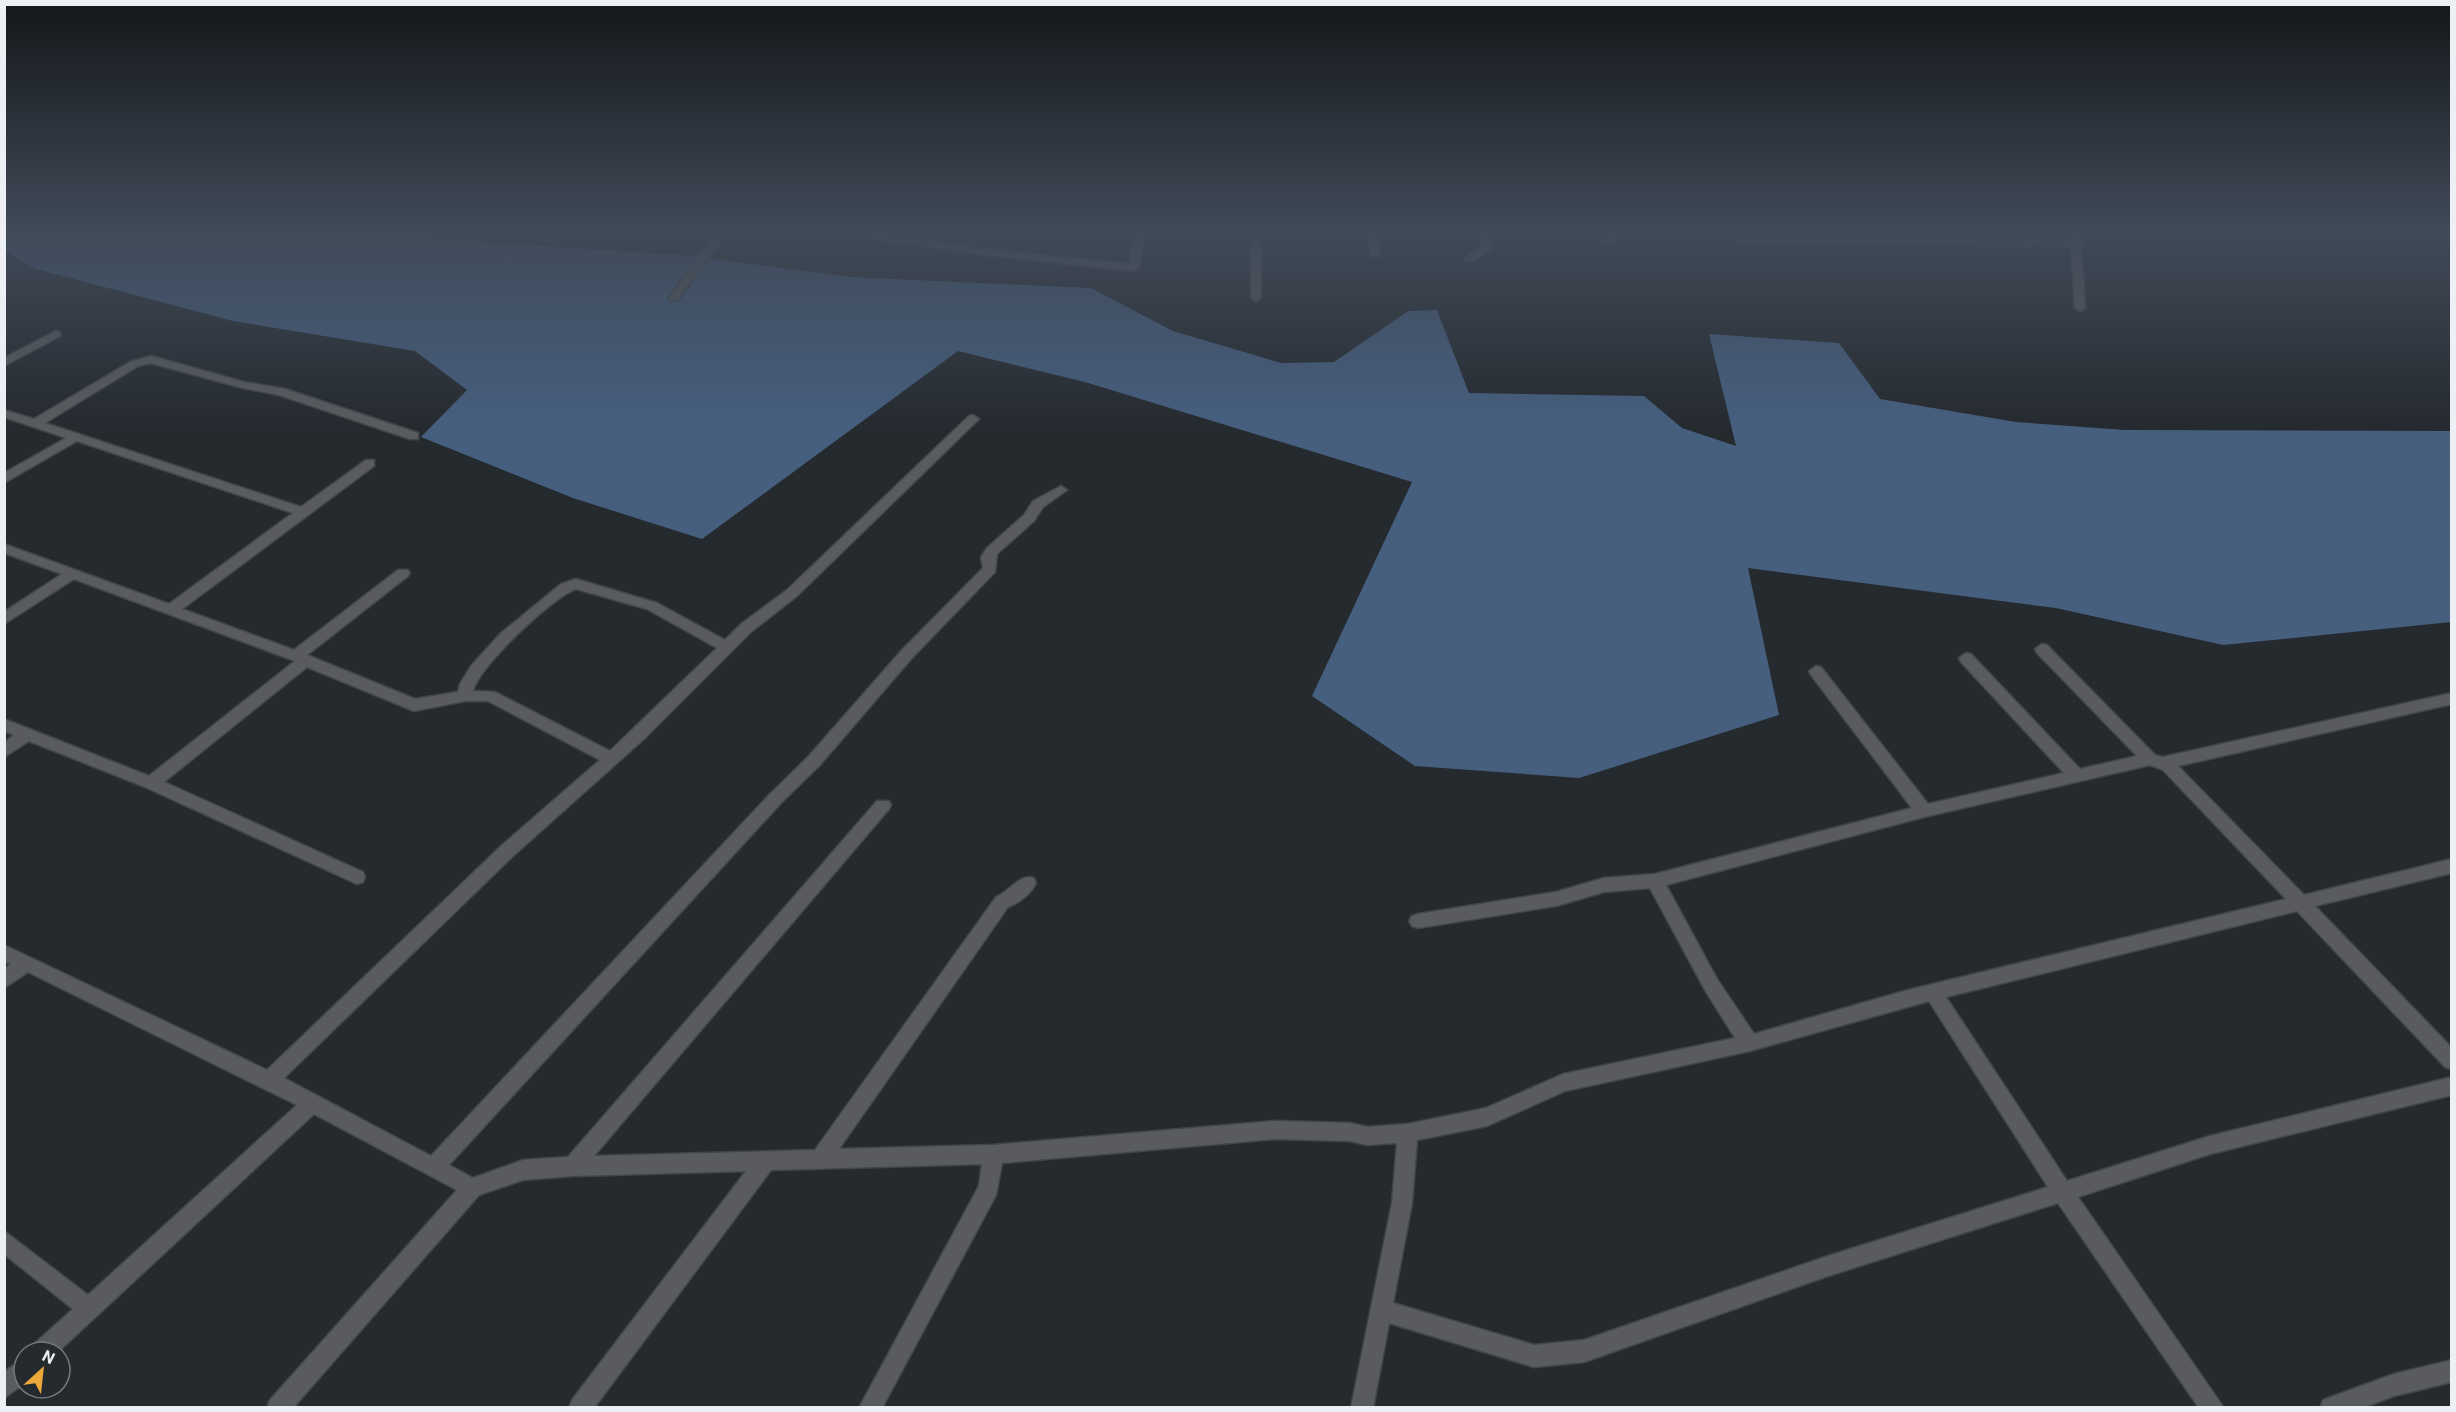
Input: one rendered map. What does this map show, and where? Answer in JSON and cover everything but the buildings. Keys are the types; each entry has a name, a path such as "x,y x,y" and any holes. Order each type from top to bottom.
{"street":[{"path":"2079,298 2080,308"},
{"path":"4,363 56,334"},
{"path":"36,423 134,364 151,359 243,385 281,392 414,436"},
{"path":"4,413 302,512"},
{"path":"269,1080 506,852 611,759 746,628 792,593 973,419"},
{"path":"4,479 76,437"},
{"path":"169,611 370,463"},
{"path":"433,1168 775,799 814,761 906,655 990,569 988,557 992,551 1029,518 1038,504 1061,490"},
{"path":"4,548 301,658 414,705 465,696 490,696 611,759"},
{"path":"152,783 403,573"},
{"path":"4,619 72,574"},
{"path":"465,696 466,684 503,638 566,587 576,584 652,606 726,647"},
{"path":"2042,649 2299,903 2451,1061"},
{"path":"1966,658 2077,776"},
{"path":"1816,671 1924,811"},
{"path":"1418,921 1556,899 1604,885 1654,881 1924,811 2077,776 2451,698"},
{"path":"4,725 152,783 357,877"},
{"path":"4,751 26,735"},
{"path":"573,1166 882,805"},
{"path":"278,1407 472,1188 522,1170 573,1166 993,1154 1275,1130 1350,1132 1367,1136 1408,1133 1487,1117 1563,1083 1750,1043 1933,992 2348,889 2451,866"},
{"path":"1654,881 1722,1006 1750,1043"},
{"path":"821,1158 1002,902 1011,899 1028,883"},
{"path":"4,952 269,1080 472,1188"},
{"path":"4,980 26,963"},
{"path":"1933,992 2062,1191 2213,1407"},
{"path":"1382,1310 1534,1356 1584,1351 1828,1266 2210,1145 2451,1086"},
{"path":"55,1340 312,1103"},
{"path":"1362,1407 1402,1203 1408,1133"},
{"path":"870,1407 989,1188 993,1154"},
{"path":"580,1407 765,1162"},
{"path":"4,1241 88,1308"},
{"path":"2331,1407 2394,1385 2451,1371"}],"shaded area":[{"path":"145,298 1110,298 1173,331 1281,363 1334,362 1408,311 1437,310 1469,393 1644,396 1682,428 1736,446 1709,334 1839,343 1880,399 2016,422 2125,430 2451,431 2451,622 2223,645 2056,608 1748,568 1779,715 1579,778 1415,766 1312,696 1412,482 1085,382 958,351 702,539 573,498 421,437 467,390 415,351 233,321"}]}
